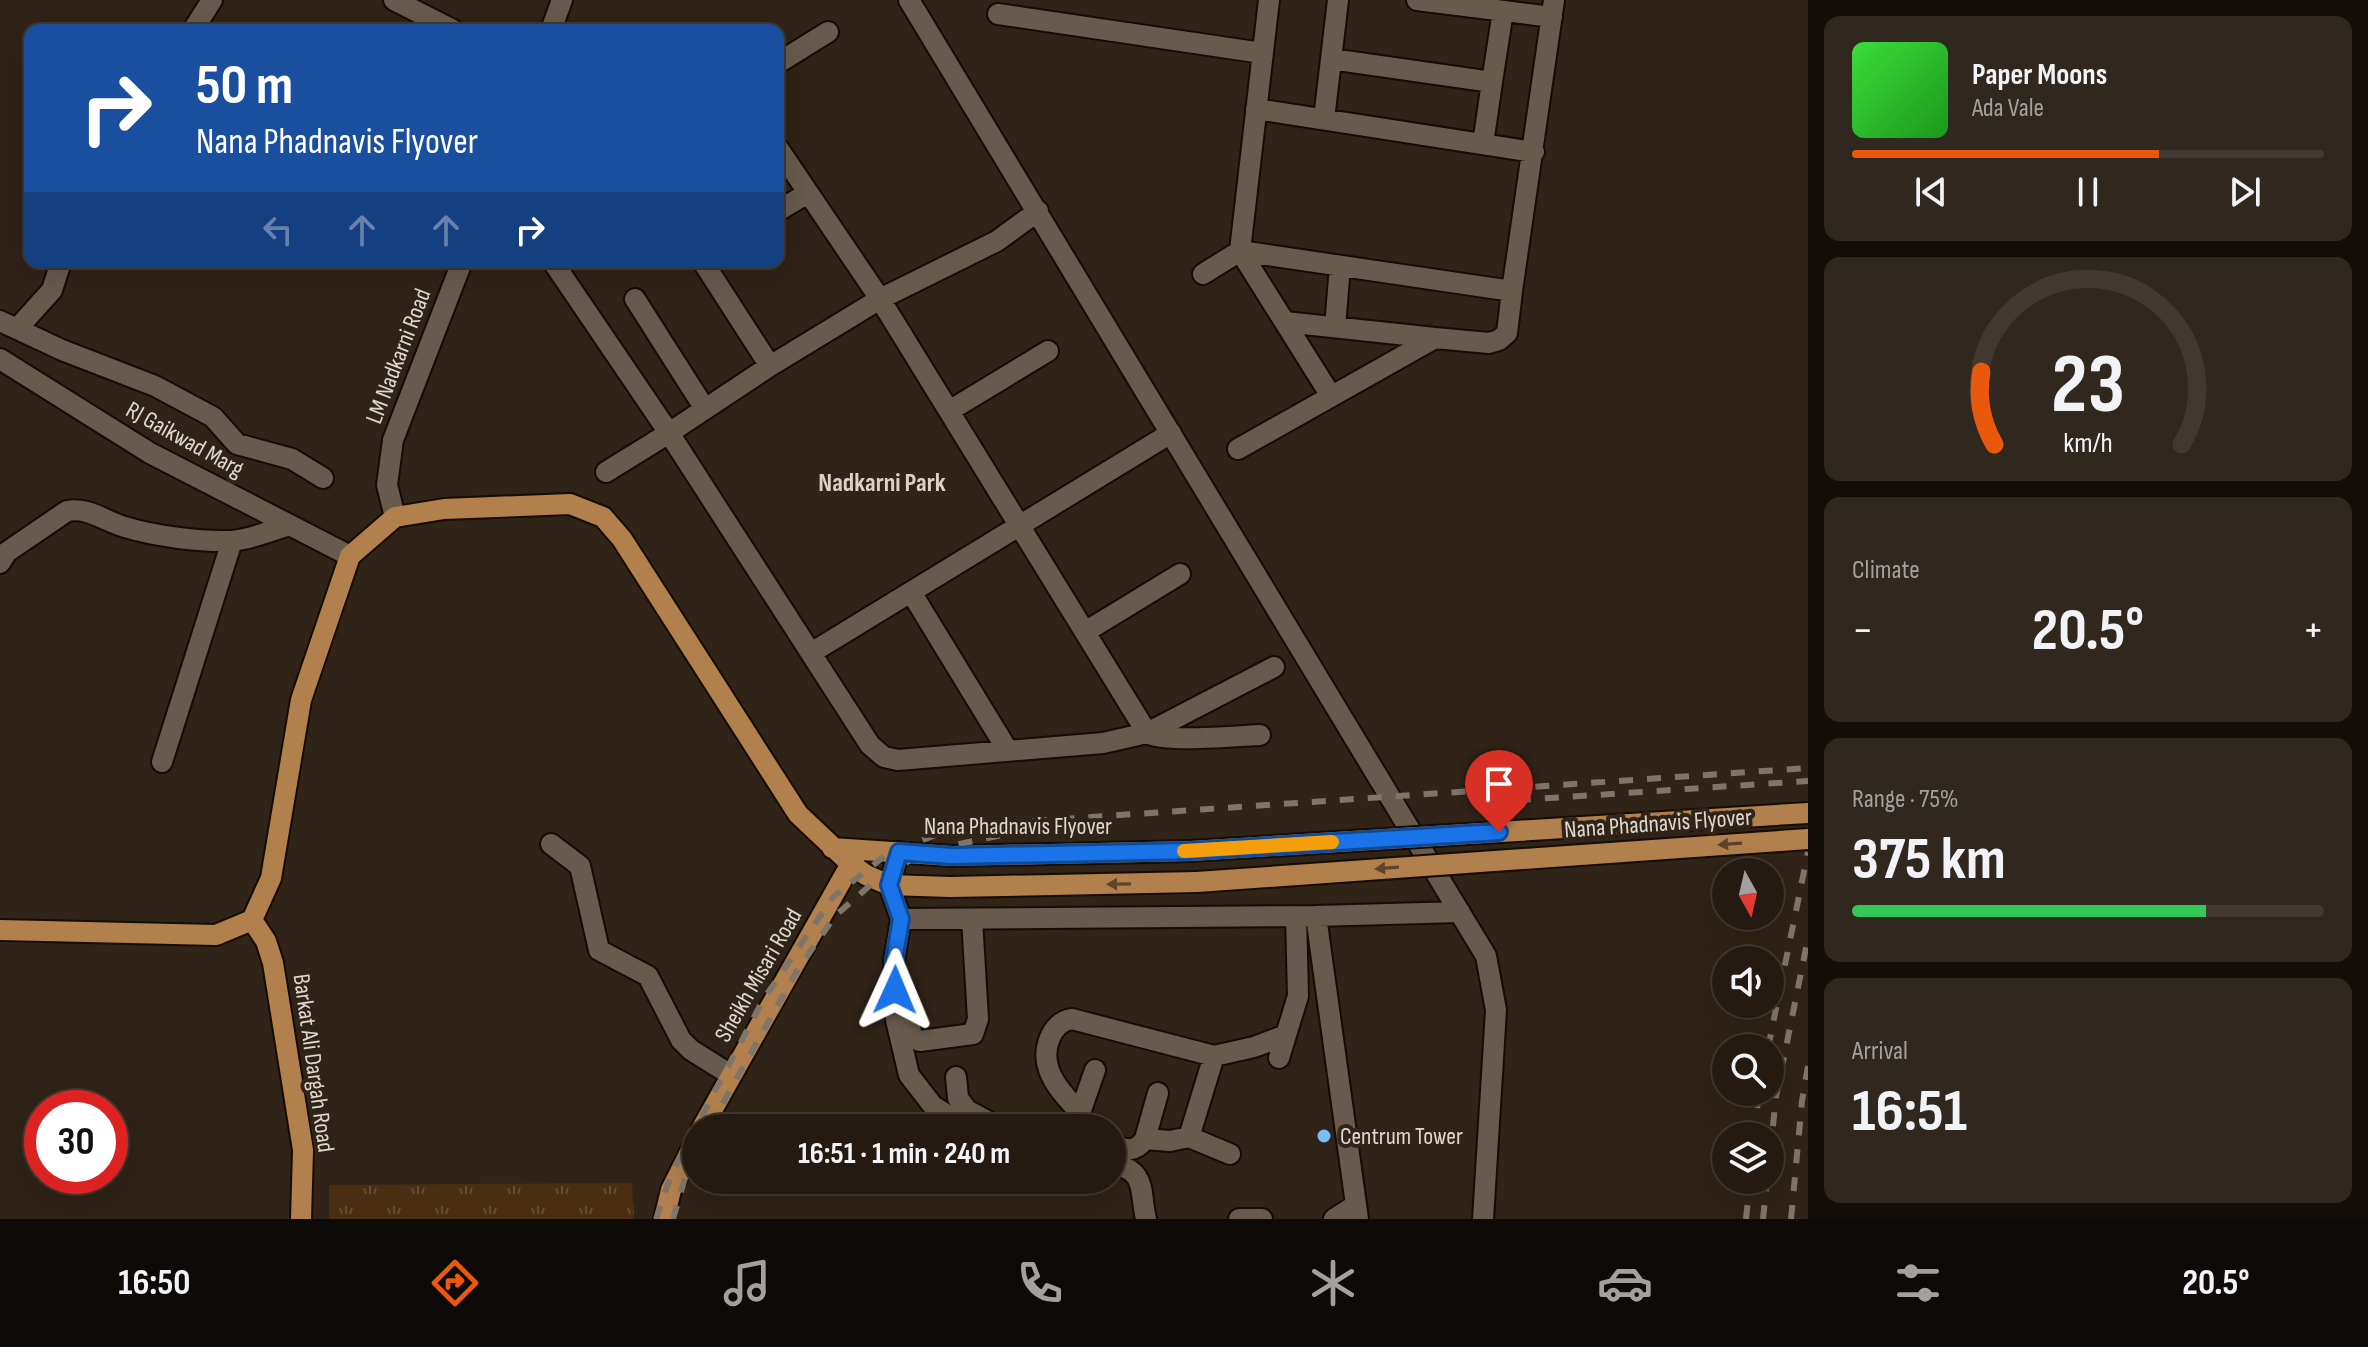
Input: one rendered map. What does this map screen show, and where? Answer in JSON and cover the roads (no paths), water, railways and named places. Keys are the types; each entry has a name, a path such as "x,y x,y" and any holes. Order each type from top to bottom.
{"main road":[{"path":"0,930 216,935 252,920 271,878 301,700 350,556 395,517 444,509 570,504 603,517 622,539 798,814 832,848 856,857 866,875 889,885"},
{"name":"Nana Phadnavis Flyover","path":"856,857 899,852 952,856 1191,851 1808,813"},
{"name":"Nana Phadnavis Flyover","path":"889,885 950,887 1197,882 1808,839"},
{"name":"Sheikh Misari Road","path":"710,1114 856,857"},
{"name":"Barkat Ali Dargah Road","path":"252,920 266,941 275,978 303,1150 301,1219"},
{"path":"664,1219 671,1190 682,1168"}],"street":[{"path":"197,24 212,0"},
{"path":"394,0 441,24"},
{"path":"553,24 562,0"},
{"path":"909,0 1486,956 1496,1010 1483,1219"},
{"path":"1269,0 1240,251 1331,396"},
{"path":"1324,119 1338,0"},
{"path":"1285,322 1489,343 1507,333 1553,8 1503,11 1417,0"},
{"path":"1483,144 1503,11"},
{"path":"998,14 1262,53"},
{"path":"784,59 828,32"},
{"path":"1331,59 1492,82"},
{"path":"1256,109 1534,152"},
{"path":"784,157 880,299 1147,733 1170,738 1260,735"},
{"path":"784,207 808,193"},
{"path":"606,472 880,299 997,241 1038,211"},
{"path":"1203,274 1240,251 1512,291"},
{"path":"1335,327 1340,266"},
{"path":"59,268 52,290 8,325 155,386 213,417 237,444 292,459 323,478"},
{"name":"LM Nadkarni Road","path":"395,517 387,485 393,440 460,268"},
{"path":"557,268 669,433 870,745 884,757 898,760 1103,743 1147,733 1274,667"},
{"path":"707,268 770,366"},
{"path":"635,299 705,409"},
{"path":"1238,449 1435,338"},
{"path":"949,411 1048,351"},
{"name":"RJ Gaikwad Marg","path":"0,359 150,453 350,556"},
{"path":"811,653 1171,433"},
{"path":"0,563 7,552 67,511 76,509 89,511 125,527 232,541 290,525"},
{"path":"162,762 232,541"},
{"path":"1085,632 1180,574"},
{"path":"911,592 1008,751"},
{"path":"551,844 580,866 599,950 648,976 681,1040 691,1050 731,1075"},
{"path":"899,852 889,885 905,919 905,994 912,1037 920,1041 966,1036 973,1034 977,1027 972,919"},
{"path":"905,919 1460,912"},
{"path":"1279,1058 1298,996 1306,916"},
{"path":"1306,916 1354,1214 1334,1219"},
{"path":"905,919 894,961 896,1020 909,1075 933,1106 946,1114"},
{"path":"1074,1114 1048,1067 1050,1037 1061,1020 1072,1019 1214,1056 1254,1047 1286,1035"},
{"path":"1189,1137 1214,1056"},
{"path":"1080,1114 1095,1070"},
{"path":"956,1077 958,1098 974,1114"},
{"path":"1126,1150 1136,1149 1145,1139 1158,1093"},
{"path":"1145,1139 1170,1141 1189,1137 1230,1154"},
{"path":"1126,1166 1140,1179 1146,1219"},
{"path":"1239,1219 1262,1219"}],"railway":[{"path":"656,1219 671,1175 763,1000 833,897 887,854 938,834 1004,823 1808,768"},
{"path":"1489,802 1808,781"},
{"path":"717,1114 798,969 835,916 875,881 914,858 950,846 1002,835"},
{"path":"1771,1034 1808,852"},
{"path":"1773,1122 1808,938"},
{"path":"1791,1219 1808,1066"},
{"path":"1756,1122 1757,1106"},
{"path":"673,1219 682,1188"},
{"path":"1746,1219 1749,1194"},
{"path":"1763,1219 1766,1194"}],"place":[{"name":"Centrum Tower","path":"1324,1136"}],"district":[{"name":"Nadkarni Park","path":"882,482"}]}
